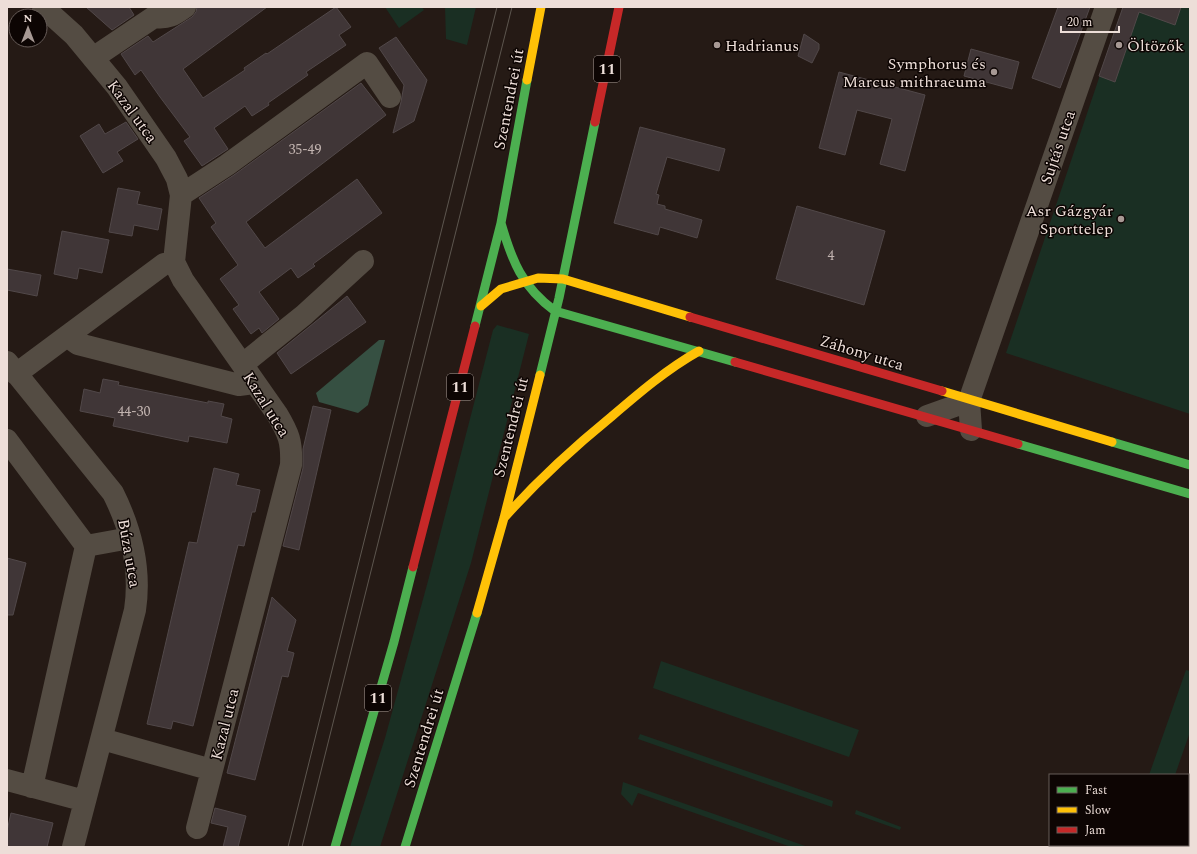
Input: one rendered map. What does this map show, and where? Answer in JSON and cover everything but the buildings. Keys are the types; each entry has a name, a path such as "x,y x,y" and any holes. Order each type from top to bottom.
{"main road":[{"name":"Szentendrei út","path":"335,847 394,642 481,306 501,223 541,7"},
{"name":"Szentendrei út","path":"405,847 490,570 504,518 563,279 619,7"},
{"path":"501,223 513,262 524,283 541,303 555,311 927,416 1190,494"},
{"name":"Záhony utca","path":"481,306 501,289 538,278 563,279 969,401 1190,465"},
{"path":"504,518 522,497 590,434 666,370 699,351"}],"street":[{"name":"Kazal utca","path":"43,7 54,19 74,35 117,87 166,158 177,179 181,195 174,262 183,280 277,414 289,435 292,449 291,465 212,770 102,739"},
{"path":"93,58 154,17 163,19 172,17 185,7"},
{"name":"Sujtás utca","path":"970,430 969,401 1106,7"},
{"path":"181,195 228,165 367,63 390,97"},
{"path":"242,364 304,316 363,261"},
{"path":"12,368 67,336 164,264 174,262"},
{"path":"67,336 78,344 239,386 254,383"},
{"name":"Búza utca","path":"12,368 113,494 124,515 130,538 138,589 135,610 102,739 72,847"},
{"path":"927,416 969,401"},
{"path":"7,440 86,546 32,786"},
{"path":"86,546 130,538"},
{"path":"197,828 212,770"},
{"path":"7,780 85,801"}],"green space":[{"path":"385,7 422,7 424,10 399,28"},
{"path":"445,7 476,7 467,45 446,39"},
{"name":"Asr Gázgyár Sporttelep","path":"1123,7 1190,7 1190,414 1006,353"},
{"path":"497,325 529,334 471,563 380,847 350,847 385,738 428,581 493,330"},
{"path":"379,340 385,340 368,405 358,413 319,402 316,393"},
{"path":"661,661 859,730 849,757 653,688"},
{"path":"1186,670 1190,671 1190,732 1175,774 1149,774"},
{"path":"640,734 833,801 832,807 638,739"},
{"path":"623,782 808,847 791,847 638,793 632,806 621,794"},
{"path":"856,810 901,827 900,830 855,814"}],"tram line":[{"path":"288,847 497,7"},
{"path":"302,847 512,7"}],"traffic: fast":[{"path":"475,326 501,223 527,80"},
{"path":"540,375 559,298 595,122"},
{"path":"501,223 509,249 526,283 555,311 735,362"},
{"path":"1112,442 1190,465"},
{"path":"1018,444 1190,494"},
{"path":"335,847 394,642 413,567"},
{"path":"405,847 477,613"}],"traffic: slow":[{"path":"527,80 541,7"},
{"path":"481,306 501,289 538,278 563,279 690,317"},
{"path":"504,518 542,478 632,399 676,366 699,351"},
{"path":"477,613 504,518 540,375"},
{"path":"942,391 1112,442"}],"traffic: jam":[{"path":"595,122 619,7"},
{"path":"690,317 942,391"},
{"path":"413,567 475,326"},
{"path":"735,362 1018,444"}],"place":[{"name":"Hadrianus","path":"717,45"},
{"name":"Öltözők","path":"1119,45"},
{"name":"Symphorus és Marcus mithraeuma","path":"994,72"},
{"name":"Asr Gázgyár Sporttelep","path":"1121,219"}]}
